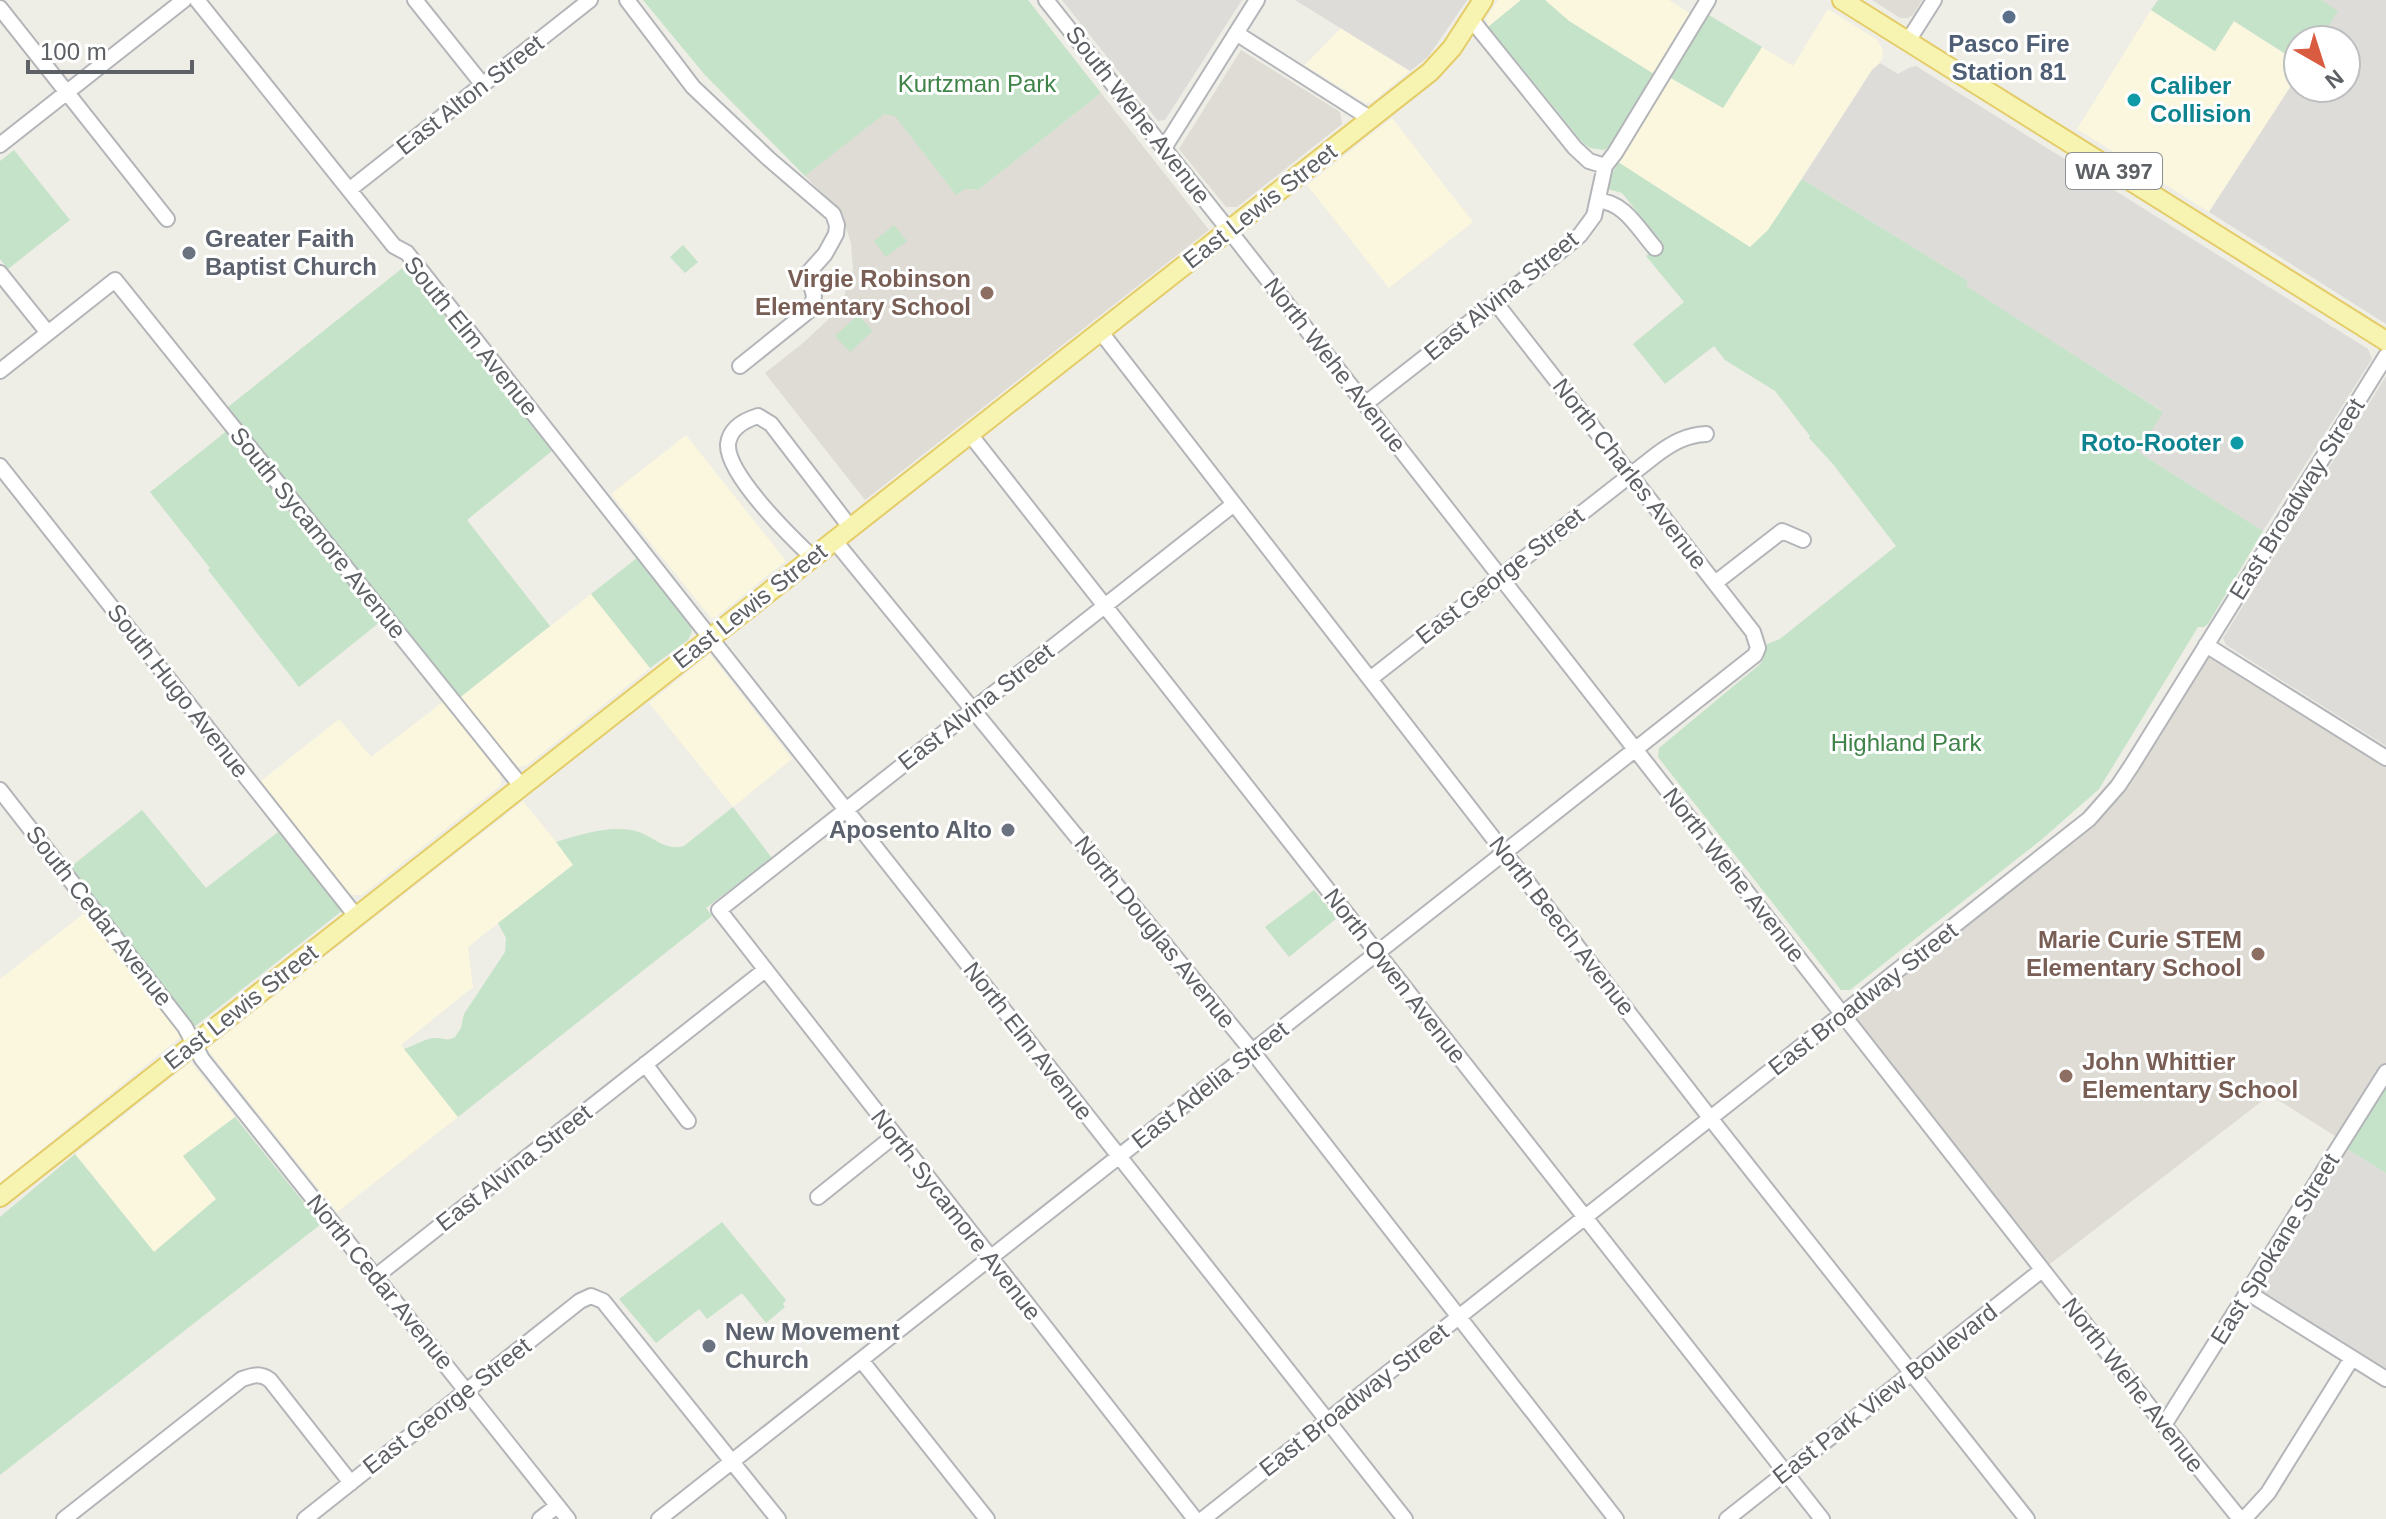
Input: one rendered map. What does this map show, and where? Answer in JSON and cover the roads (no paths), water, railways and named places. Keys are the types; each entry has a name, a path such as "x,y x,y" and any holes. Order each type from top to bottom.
{"main road":[{"name":"East Lewis Street","path":"0,1197 1371,119 1439,63 1483,0"},
{"name":"WA 397","path":"1842,0 2386,341"}],"street":[{"path":"0,145 184,0"},
{"name":"South Elm Avenue","path":"197,0 394,246 407,253 710,638"},
{"path":"415,0 483,85"},
{"name":"East Alton Street","path":"349,190 590,0"},
{"path":"627,0 693,87 769,159 827,207 837,225 831,246 808,273 814,296 811,309 740,366"},
{"name":"South Wehe Avenue","path":"1046,0 1229,230"},
{"path":"1164,148 1257,0"},
{"path":"1471,19 1575,148 1589,161 1605,166 1708,0"},
{"path":"1908,41 1934,0"},
{"path":"0,8 167,219"},
{"path":"1236,33 1371,119"},
{"name":"East Alvina Street","path":"1365,404 1580,235 1594,216 1605,166"},
{"path":"1598,201 1607,201 1621,209 1655,248"},
{"name":"North Wehe Avenue","path":"1229,230 2042,1270 2242,1519"},
{"path":"0,273 48,333 0,371"},
{"name":"South Sycamore Avenue","path":"48,333 115,280 522,787"},
{"name":"North Charles Avenue","path":"1495,302 1753,632 1758,648"},
{"name":"North Beech Avenue","path":"1100,331 1910,1374 2027,1519"},
{"name":"East Broadway Street","path":"1203,1519 2089,819 2118,786 2386,356"},
{"path":"812,557 766,512 732,460 728,443 739,425 758,416 771,424 850,527"},
{"name":"North Owen Avenue","path":"969,433 1822,1519"},
{"name":"East George Street","path":"1370,679 1631,473 1674,442 1691,435 1706,434"},
{"name":"South Hugo Avenue","path":"0,466 356,916"},
{"name":"East Alvina Street","path":"719,910 1234,504"},
{"path":"1715,583 1782,531 1803,540"},
{"name":"North Douglas Avenue","path":"834,540 1252,1051 1616,1519"},
{"name":"North Elm Avenue","path":"710,638 1405,1519"},
{"path":"2206,645 2386,758"},
{"name":"East Adelia Street","path":"659,1519 1749,661 1758,648"},
{"name":"South Cedar Avenue","path":"0,790 183,1023 194,1044"},
{"name":"North Sycamore Avenue","path":"719,910 1195,1519"},
{"name":"East Alvina Street","path":"375,1277 765,970"},
{"name":"North Cedar Avenue","path":"194,1044 202,1059 568,1519"},
{"path":"645,1064 688,1121"},
{"name":"East Spokane Street","path":"2164,1425 2386,1072"},
{"path":"818,1197 894,1136"},
{"name":"East Park View Boulevard","path":"1727,1519 2042,1270"},
{"path":"2247,1292 2386,1379"},
{"name":"East George Street","path":"305,1519 580,1301 591,1296 603,1301 732,1462"},
{"path":"2242,1519 2268,1493 2352,1358"},
{"path":"861,1360 987,1519"},
{"path":"64,1519 242,1379 259,1375 270,1380 351,1483"},
{"path":"732,1462 778,1519"},
{"path":"540,1519 557,1506"}],"place":[{"name":"Pasco Fire Station 81","path":"2009,17"},
{"name":"Caliber Collision","path":"2134,100"},
{"name":"Greater Faith Baptist Church","path":"189,253"},
{"name":"Virgie Robinson Elementary School","path":"987,293"},
{"name":"Roto-Rooter","path":"2237,443"},
{"name":"Aposento Alto","path":"1008,830"},
{"name":"Marie Curie STEM Elementary School","path":"2258,954"},
{"name":"John Whittier Elementary School","path":"2066,1076"},
{"name":"New Movement Church","path":"709,1346"}],"park label":[{"name":"Kurtzman Park","path":"977,84"},
{"name":"Highland Park","path":"1906,743"}]}
